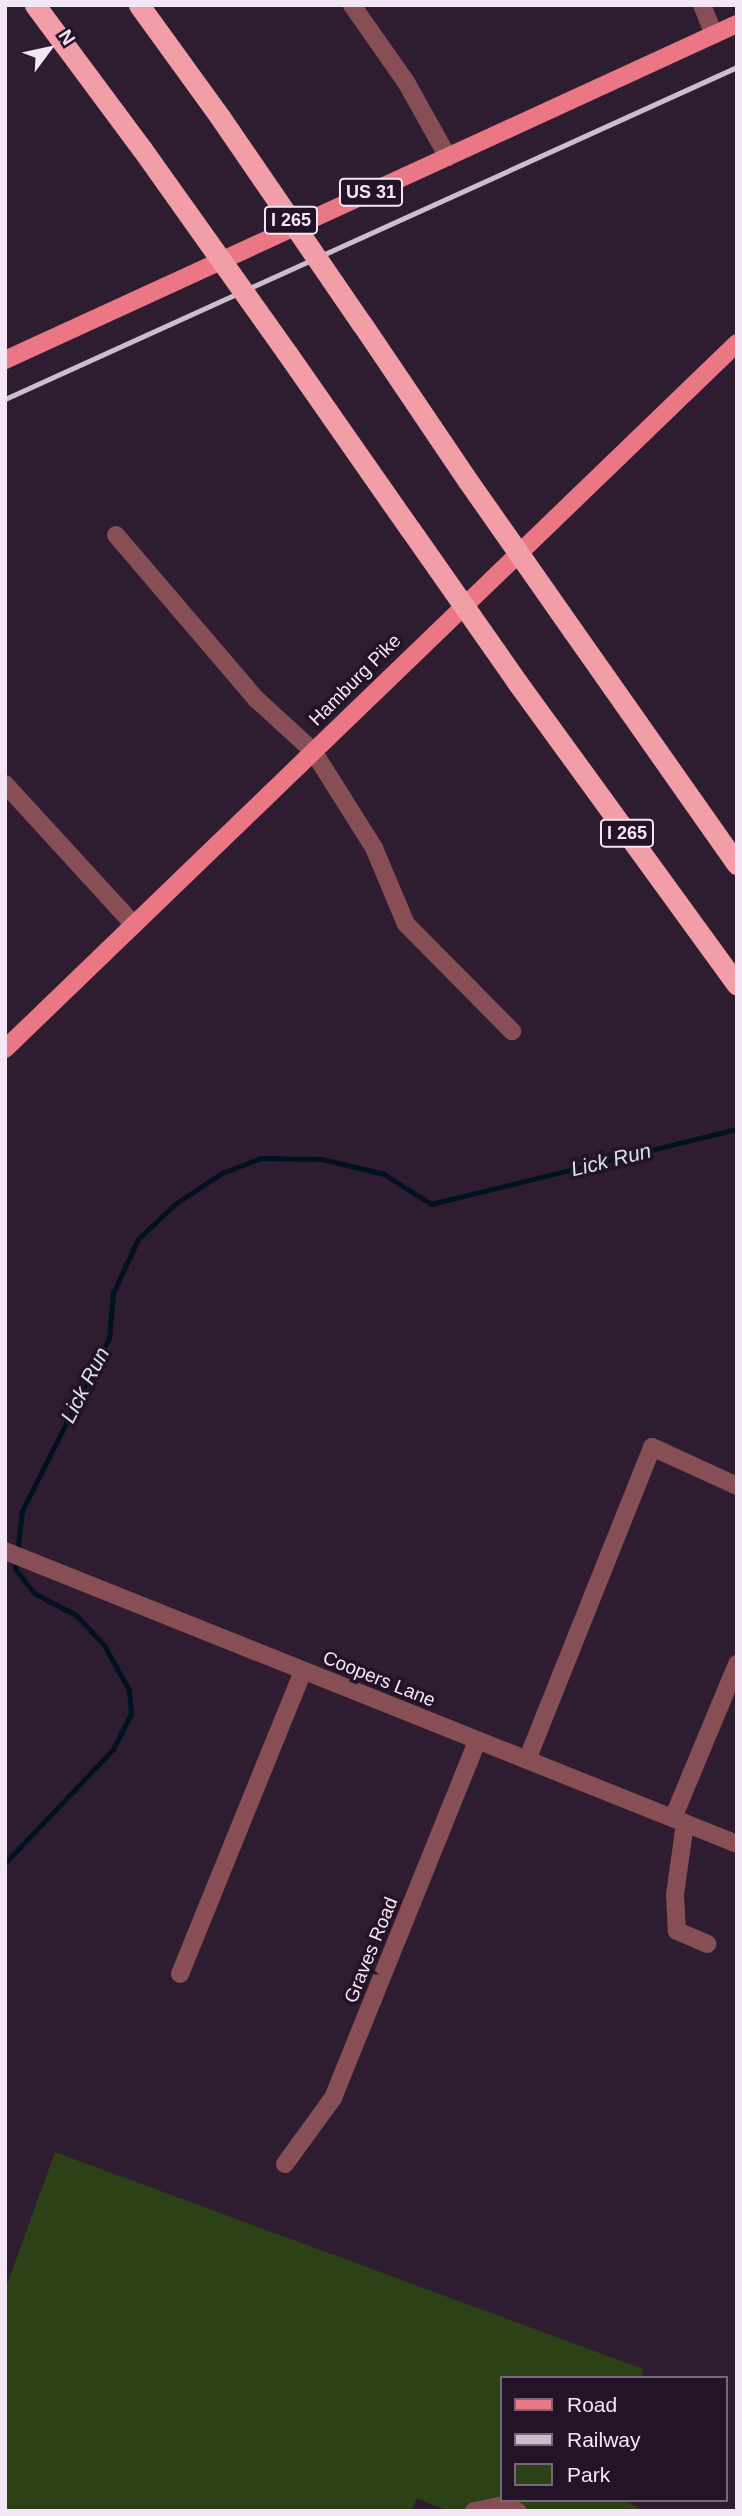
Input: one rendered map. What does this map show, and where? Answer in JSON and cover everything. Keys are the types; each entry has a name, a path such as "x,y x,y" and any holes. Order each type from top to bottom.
{"highway":[{"path":"36,5 142,149"},
{"name":"I 265","path":"45,5 142,149 517,682 737,985"},
{"name":"I 265","path":"139,5 220,117 468,481 737,864"},
{"path":"152,5 220,117"}],"main road":[{"name":"US 31","path":"5,360 737,24"},
{"name":"Hamburg Pike","path":"5,1049 737,343"}],"street":[{"path":"352,5 406,82 448,157"},
{"path":"702,5 714,35"},
{"path":"116,535 256,699 313,751 374,848 406,924 512,1031"},
{"path":"5,784 134,925"},
{"path":"527,1760 652,1447 737,1486"},
{"name":"Coopers Lane","path":"5,1552 737,1844"},
{"path":"707,1944 677,1931 675,1895 679,1821 737,1664"},
{"path":"180,1974 303,1671"},
{"name":"Graves Road","path":"285,2164 333,2098 477,1741"},
{"path":"474,2511 499,2506 517,2511"}],"green space":[{"path":"55,2152 643,2369 642,2376 500,2376 500,2502 627,2502 645,2511 448,2511 417,2498 411,2511 5,2511 5,2290"}],"waterway":[{"name":"Lick Run","path":"5,1863 113,1749 131,1714 129,1690 104,1645 76,1615 34,1593 15,1569 22,1511 109,1338 113,1293 138,1239 175,1204 222,1173 261,1158 322,1159 384,1174 431,1204 737,1129"}],"railway":[{"path":"5,399 737,67"}]}
